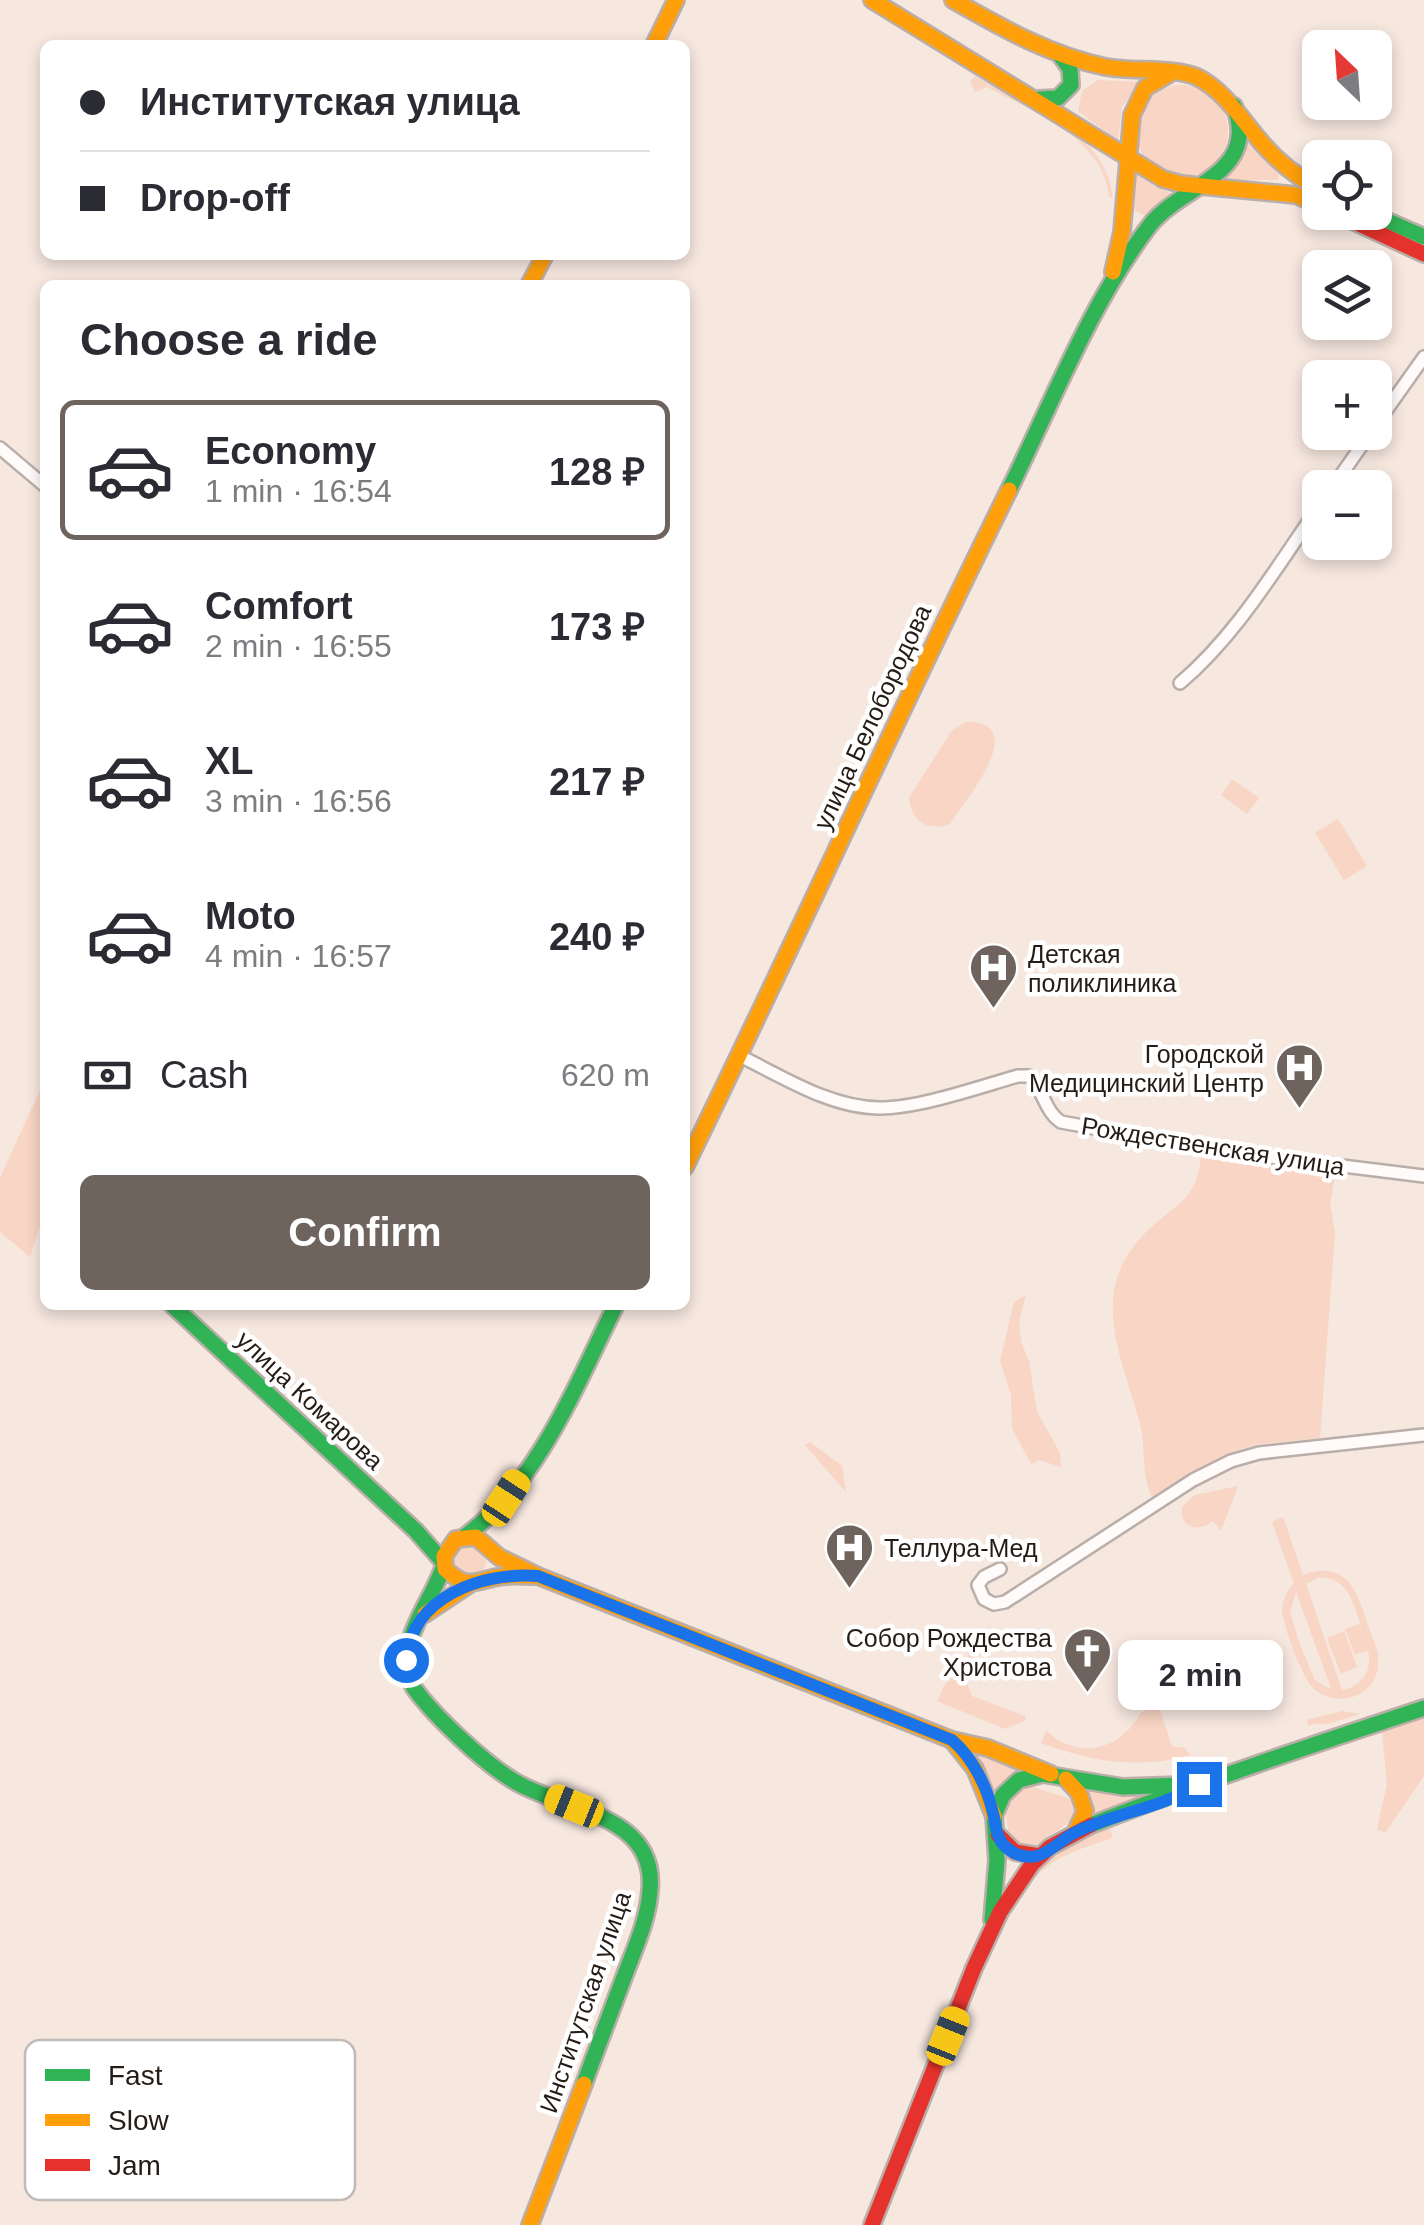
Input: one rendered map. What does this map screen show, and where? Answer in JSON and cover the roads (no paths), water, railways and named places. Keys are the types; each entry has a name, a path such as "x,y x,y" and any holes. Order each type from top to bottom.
{"street":[{"path":"656,40 676,0"},
{"path":"872,0 1163,179 1302,198"},
{"path":"953,0 1058,54 1114,69 1199,77 1234,106 1254,134 1302,177"},
{"path":"1035,99 1058,98 1070,85 1070,69 1058,54"},
{"path":"1108,290 1120,250 1132,114 1137,100 1158,79 1173,73"},
{"path":"1108,290 1152,222 1235,156 1242,130 1234,106"},
{"path":"1392,223 1424,238"},
{"path":"1372,230 1424,254"},
{"name":"улица Белобородова","path":"690,1157 915,680 1108,290"},
{"path":"1392,402 1424,356"},
{"path":"0,448 40,482"},
{"path":"1180,683 1202,666 1244,614 1302,531"},
{"name":"Рождественская улица","path":"740,1056 832,1098 878,1108 1023,1075 1032,1079 1053,1117 1061,1122 1221,1152 1424,1176"},
{"name":"улица Комарова","path":"177,1310 416,1531 444,1564"},
{"path":"418,1619 476,1582 492,1565 490,1550 495,1522 506,1498 548,1433 613,1310"},
{"path":"1000,1569 984,1576 978,1584 984,1599 994,1604 1005,1602 1231,1460 1259,1453 1424,1435"},
{"path":"506,1498 480,1527 446,1549 444,1564 454,1580 476,1582 512,1575 538,1576"},
{"name":"улица Комарова","path":"416,1531 434,1541 460,1538"},
{"path":"460,1538 476,1537 490,1550 538,1576 952,1740 988,1748 1058,1777 1079,1793 1085,1811 1076,1832"},
{"name":"Институтская улица","path":"444,1564 408,1644 407,1670 413,1687 489,1763 512,1780 629,1830 644,1848 649,1863 651,1884 644,1925 530,2225"},
{"path":"872,2225 990,1934 1021,1878 1040,1856 1076,1832 1179,1795 1204,1781 1424,1708"},
{"path":"952,1740 971,1762 995,1825 1012,1852 1040,1856"},
{"path":"990,1934 996,1877 995,1825 1003,1795 1012,1784 1027,1776 1147,1788 1204,1781"}],"place":[{"name":"Детская поликлиника","path":"993,1010"},
{"name":"Городской Медицинский Центр","path":"1299,1110"},
{"name":"Теллура-Мед","path":"849,1590"},
{"name":"Собор Рождества Христова","path":"1087,1694"}]}
